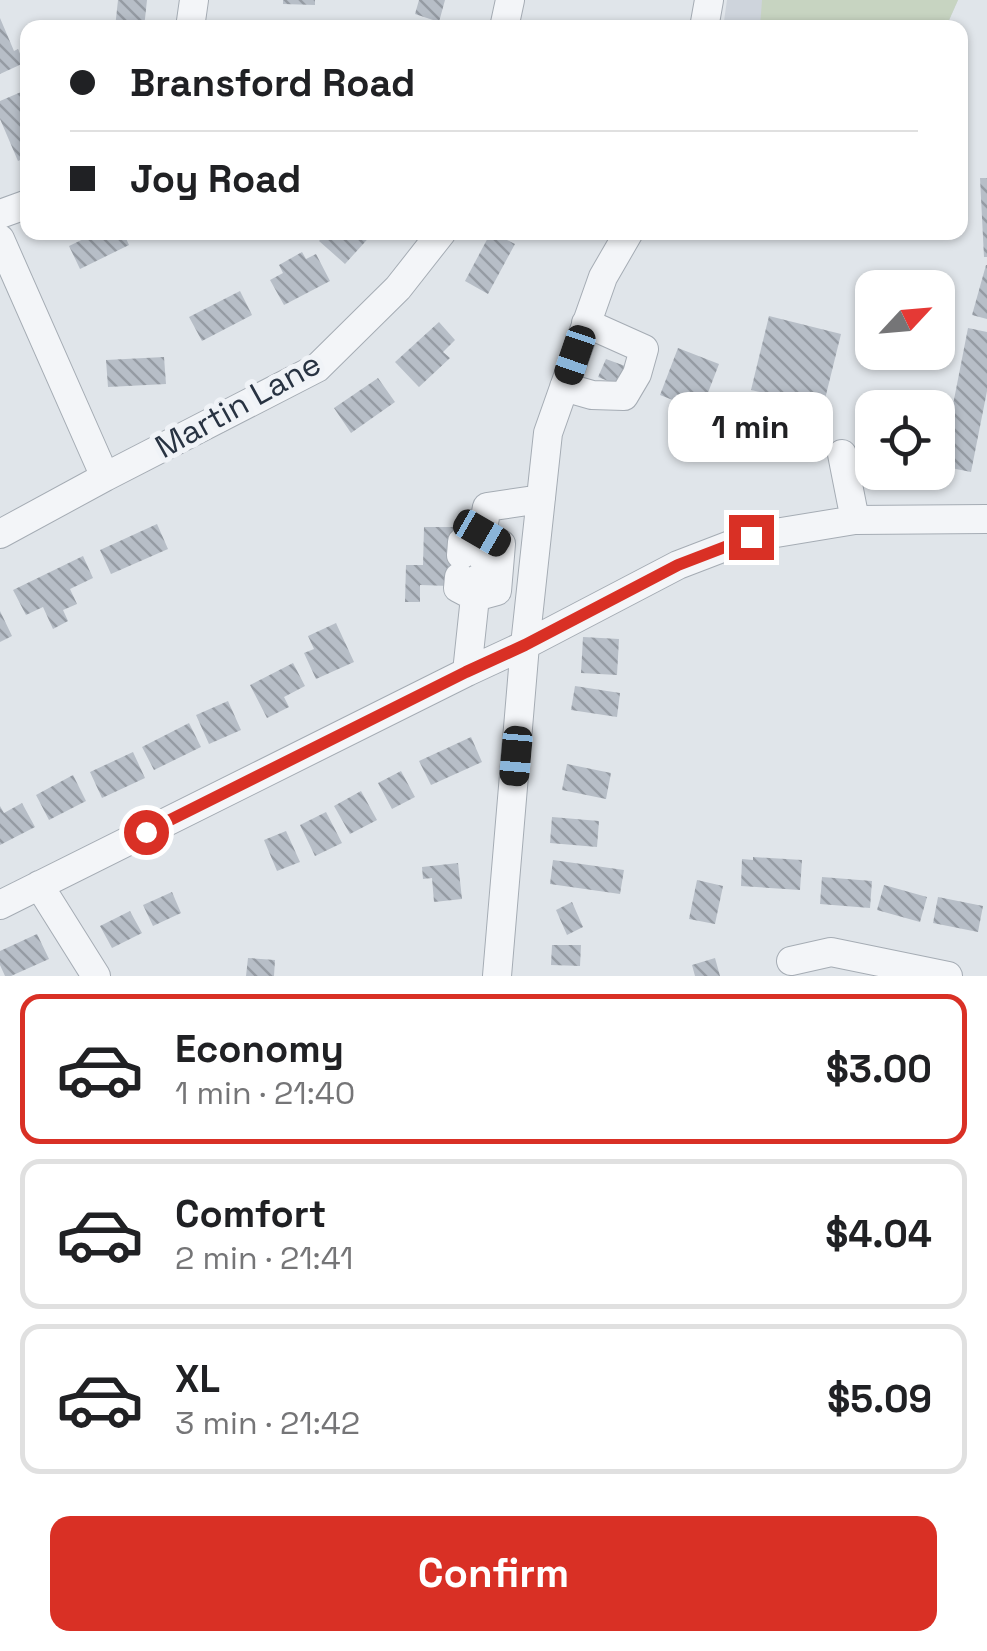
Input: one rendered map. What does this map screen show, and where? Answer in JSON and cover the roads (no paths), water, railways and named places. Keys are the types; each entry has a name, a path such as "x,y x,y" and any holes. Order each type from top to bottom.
{"street":[{"path":"0,239 104,477"},
{"name":"Martin Lane","path":"0,534 317,368 398,288 436,240"},
{"path":"496,976 548,433 603,277 624,240"},
{"path":"564,388 592,395 624,396 637,374 644,349 586,323"},
{"path":"842,454 855,520"},
{"path":"466,672 472,571 488,507 541,499"},
{"path":"0,905 678,565 751,537 855,520 985,511"},
{"path":"472,571 530,598"},
{"path":"40,885 96,976"},
{"path":"792,961 831,952 948,976"}]}
